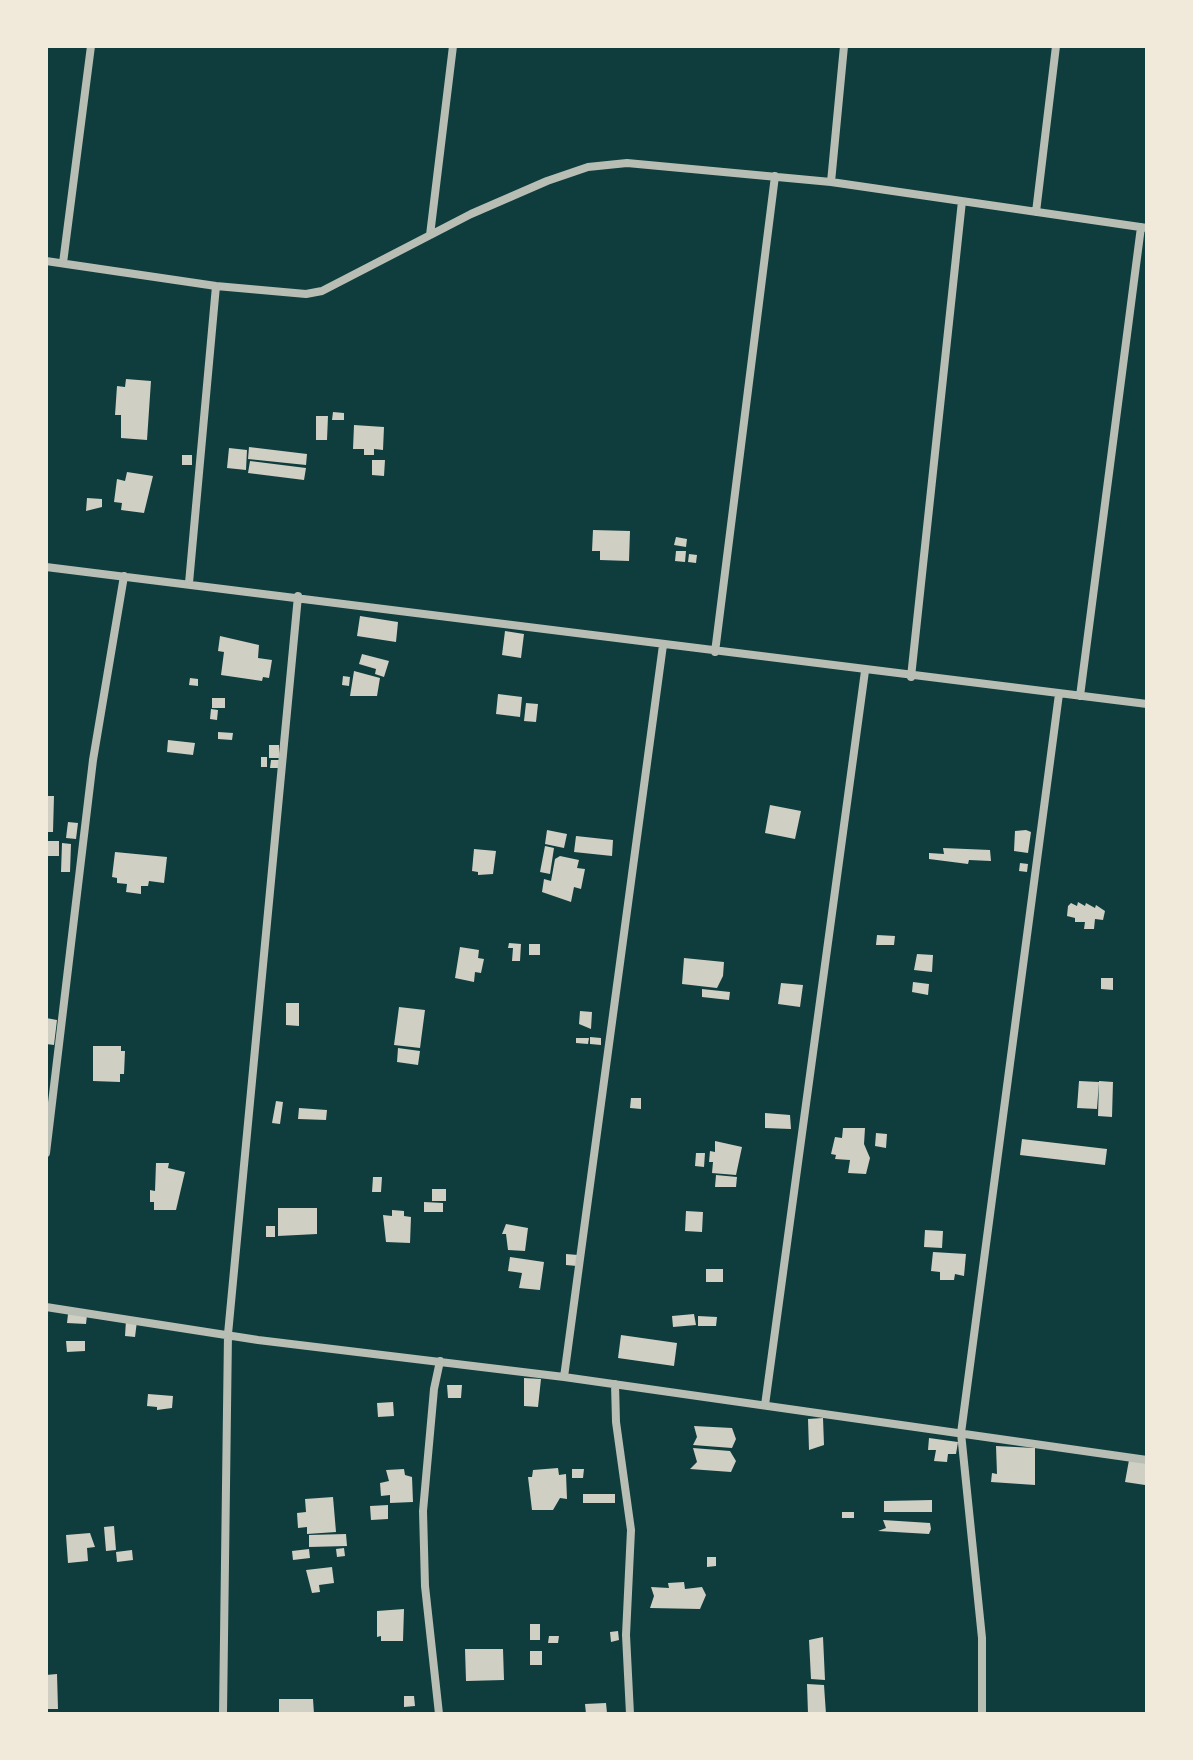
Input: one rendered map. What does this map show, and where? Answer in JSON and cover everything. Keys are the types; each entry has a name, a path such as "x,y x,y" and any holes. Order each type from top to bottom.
{"street":[{"path":"63,263 91,46"},
{"path":"430,235 453,46"},
{"path":"831,182 844,46"},
{"path":"1036,212 1056,46"},
{"path":"46,261 292,295 322,291 430,235 547,181 588,167 627,163 831,182 1144,228 1080,696"},
{"path":"715,652 775,176"},
{"path":"911,677 962,201"},
{"path":"189,583 216,286"},
{"path":"46,567 1147,704"},
{"path":"46,1153 93,760 124,576"},
{"path":"223,1714 228,1334 298,596"},
{"path":"564,1377 663,645"},
{"path":"765,1405 865,671"},
{"path":"982,1714 982,1638 961,1433 1059,694"},
{"path":"46,1307 1147,1460"},
{"path":"439,1714 425,1586 423,1511 434,1389 440,1361"},
{"path":"615,1384 616,1422 631,1530 626,1635 630,1714"}],"building":[{"path":"126,379 151,381 147,440 121,438 121,415 115,415 117,386 125,387"},
{"path":"333,412 344,413 344,420 332,420"},
{"path":"316,416 328,416 327,440 316,440"},
{"path":"354,425 384,427 383,450 374,449 374,455 364,455 364,449 353,449"},
{"path":"249,447 307,454 306,465 248,459"},
{"path":"229,448 247,450 246,470 227,468"},
{"path":"182,455 192,455 192,465 182,465"},
{"path":"372,460 385,460 384,476 372,475"},
{"path":"250,461 306,468 304,480 248,473"},
{"path":"127,472 153,476 144,513 121,510 122,503 114,502 117,479 125,481"},
{"path":"87,498 102,499 102,507 86,511"},
{"path":"593,530 630,531 629,561 600,560 600,551 592,551"},
{"path":"676,537 687,539 686,547 674,545"},
{"path":"676,551 686,551 685,562 675,561"},
{"path":"689,554 697,555 696,563 688,562"},
{"path":"360,616 398,622 396,642 357,636"},
{"path":"505,631 524,634 521,658 502,655"},
{"path":"220,636 259,645 258,658 272,660 269,678 263,677 262,681 221,675 224,652 218,651"},
{"path":"362,654 389,661 384,677 375,674 376,669 359,664"},
{"path":"354,671 380,678 377,696 350,696"},
{"path":"343,676 350,677 349,686 342,685"},
{"path":"190,678 198,679 198,686 189,685"},
{"path":"498,694 522,697 520,717 496,714"},
{"path":"212,698 225,698 225,708 212,708"},
{"path":"526,703 538,704 536,722 524,721"},
{"path":"211,709 218,710 217,720 210,719"},
{"path":"218,732 233,733 232,740 218,739"},
{"path":"168,740 195,743 193,755 167,752"},
{"path":"269,745 279,745 279,758 269,758"},
{"path":"261,757 267,757 267,767 261,767"},
{"path":"271,760 280,760 280,768 270,768"},
{"path":"46,796 54,796 53,832 46,832"},
{"path":"770,805 801,811 795,839 765,833"},
{"path":"68,822 78,823 76,839 66,838"},
{"path":"547,830 567,834 564,848 545,844"},
{"path":"1015,831 1031,832 1028,853 1014,851"},
{"path":"576,836 613,840 612,856 574,852"},
{"path":"46,841 59,841 59,856 46,856"},
{"path":"62,843 71,844 70,872 61,872"},
{"path":"545,846 554,848 550,874 540,872"},
{"path":"943,848 990,850 991,861 969,860 968,864 929,859 929,853 944,854"},
{"path":"474,849 496,851 493,874 478,875 478,872 472,871"},
{"path":"115,852 167,857 164,883 149,881 148,886 141,886 141,894 126,892 127,884 117,883 117,878 112,877"},
{"path":"560,856 579,860 577,868 585,869 581,889 574,887 571,902 542,892 544,879 551,881 555,859"},
{"path":"1020,863 1028,864 1027,872 1019,871"},
{"path":"1078,902 1095,908 1096,905 1105,911 1103,920 1095,919 1094,929 1084,929 1085,922 1075,922 1075,918 1067,916 1068,906 1071,903 1077,906"},
{"path":"877,935 895,936 894,945 876,945"},
{"path":"509,943 521,944 520,961 512,961 513,948 508,948"},
{"path":"529,944 540,944 540,955 529,955"},
{"path":"460,947 479,950 478,958 484,959 481,973 475,972 474,982 455,978"},
{"path":"917,954 933,955 932,972 914,970"},
{"path":"684,958 724,962 723,976 717,988 682,984"},
{"path":"1101,978 1113,978 1113,990 1101,989"},
{"path":"913,982 929,984 928,995 912,992"},
{"path":"781,983 803,985 800,1007 778,1004"},
{"path":"702,989 730,992 729,1000 702,997"},
{"path":"286,1003 299,1003 299,1026 286,1025"},
{"path":"399,1007 425,1010 420,1048 394,1045"},
{"path":"580,1011 592,1012 591,1029 579,1024"},
{"path":"46,1018 57,1020 54,1045 46,1044"},
{"path":"590,1037 601,1038 601,1045 590,1044"},
{"path":"576,1038 589,1038 588,1044 576,1043"},
{"path":"93,1046 121,1046 121,1051 125,1051 124,1074 120,1074 120,1082 93,1081"},
{"path":"398,1048 420,1051 418,1065 397,1062"},
{"path":"1079,1081 1099,1082 1097,1109 1077,1108"},
{"path":"1099,1081 1113,1082 1112,1117 1098,1116"},
{"path":"631,1098 641,1098 641,1109 630,1108"},
{"path":"276,1101 283,1102 280,1124 272,1123"},
{"path":"299,1108 327,1110 326,1120 298,1119"},
{"path":"765,1113 790,1115 791,1129 765,1128"},
{"path":"843,1128 865,1128 864,1144 870,1158 866,1174 848,1173 850,1160 835,1159 836,1155 831,1154 835,1137 842,1138"},
{"path":"876,1133 887,1134 886,1148 875,1146"},
{"path":"1022,1139 1107,1149 1105,1165 1020,1155"},
{"path":"715,1141 742,1147 736,1175 712,1173 710,1151 715,1152"},
{"path":"696,1153 705,1153 704,1167 695,1166"},
{"path":"156,1163 169,1163 168,1168 185,1172 176,1210 154,1210 154,1202 150,1202 150,1190 155,1191"},
{"path":"716,1175 737,1177 736,1187 715,1187"},
{"path":"373,1177 382,1177 381,1192 372,1192"},
{"path":"432,1189 446,1189 446,1201 432,1201"},
{"path":"424,1202 443,1203 443,1212 424,1212"},
{"path":"278,1208 317,1208 317,1234 278,1236"},
{"path":"392,1210 404,1211 404,1216 411,1217 410,1243 386,1242 383,1215 392,1216"},
{"path":"686,1211 703,1212 702,1232 685,1231"},
{"path":"506,1224 528,1228 525,1251 508,1250 506,1234 502,1234"},
{"path":"266,1226 275,1226 275,1237 266,1237"},
{"path":"925,1230 943,1231 942,1248 924,1247"},
{"path":"933,1252 966,1254 964,1276 955,1274 954,1280 940,1280 940,1272 931,1271"},
{"path":"566,1254 578,1255 577,1266 566,1265"},
{"path":"510,1257 544,1262 540,1290 519,1288 522,1273 508,1271"},
{"path":"706,1269 723,1269 723,1282 706,1282"},
{"path":"68,1314 87,1315 86,1324 67,1323"},
{"path":"694,1314 696,1325 673,1327 672,1316"},
{"path":"698,1316 717,1317 716,1326 698,1326"},
{"path":"126,1320 137,1321 135,1337 125,1336"},
{"path":"621,1335 677,1343 674,1366 618,1358"},
{"path":"66,1341 85,1341 85,1351 67,1352"},
{"path":"524,1378 541,1379 538,1407 524,1406"},
{"path":"447,1385 462,1385 461,1398 448,1398"},
{"path":"148,1394 173,1396 172,1408 157,1410 157,1407 147,1406"},
{"path":"393,1402 394,1416 378,1417 377,1403"},
{"path":"823,1418 824,1445 809,1450 808,1419"},
{"path":"694,1426 732,1428 736,1439 732,1448 693,1445 697,1437"},
{"path":"929,1438 958,1442 956,1454 948,1454 947,1462 934,1461 936,1450 928,1450"},
{"path":"996,1446 1035,1448 1035,1485 991,1482 992,1473 997,1474"},
{"path":"693,1448 730,1451 736,1461 731,1472 690,1469 697,1462"},
{"path":"1129,1460 1147,1463 1145,1485 1125,1482"},
{"path":"558,1468 559,1475 566,1474 567,1499 560,1498 553,1510 532,1510 528,1477 532,1477 533,1470"},
{"path":"404,1469 405,1475 412,1477 413,1502 390,1503 390,1495 381,1496 380,1483 389,1481 386,1470"},
{"path":"572,1469 584,1469 583,1478 572,1478"},
{"path":"583,1494 615,1494 615,1503 583,1503"},
{"path":"333,1497 336,1532 307,1534 307,1527 298,1528 297,1513 306,1512 305,1499"},
{"path":"932,1500 932,1512 884,1512 884,1501"},
{"path":"388,1505 388,1519 371,1520 370,1506"},
{"path":"842,1512 854,1512 854,1518 842,1518"},
{"path":"883,1520 930,1523 931,1529 929,1534 878,1531 886,1528"},
{"path":"114,1526 116,1550 106,1551 104,1527"},
{"path":"90,1533 95,1547 87,1548 88,1561 68,1563 66,1535"},
{"path":"346,1534 347,1546 309,1547 309,1535"},
{"path":"344,1548 345,1556 337,1557 336,1549"},
{"path":"309,1549 310,1558 293,1560 292,1551"},
{"path":"132,1550 133,1560 117,1562 116,1552"},
{"path":"707,1557 716,1557 716,1566 707,1567"},
{"path":"332,1567 334,1583 319,1585 320,1592 312,1593 306,1570"},
{"path":"684,1582 685,1589 702,1587 706,1595 700,1609 650,1608 654,1596 651,1587 669,1588 668,1583"},
{"path":"404,1609 403,1641 381,1641 381,1636 377,1637 377,1611"},
{"path":"530,1624 540,1624 540,1640 530,1640"},
{"path":"618,1631 619,1640 611,1642 610,1632"},
{"path":"549,1636 559,1636 558,1643 548,1643"},
{"path":"823,1637 825,1680 811,1679 809,1640"},
{"path":"465,1649 503,1649 504,1680 466,1681"},
{"path":"530,1651 542,1651 542,1665 530,1665"},
{"path":"57,1674 58,1709 46,1709 46,1675"},
{"path":"807,1684 824,1685 826,1714 808,1714"},
{"path":"404,1696 414,1696 415,1706 404,1707"},
{"path":"279,1699 313,1699 314,1714 279,1714"},
{"path":"606,1703 607,1713 586,1714 585,1704"}]}
